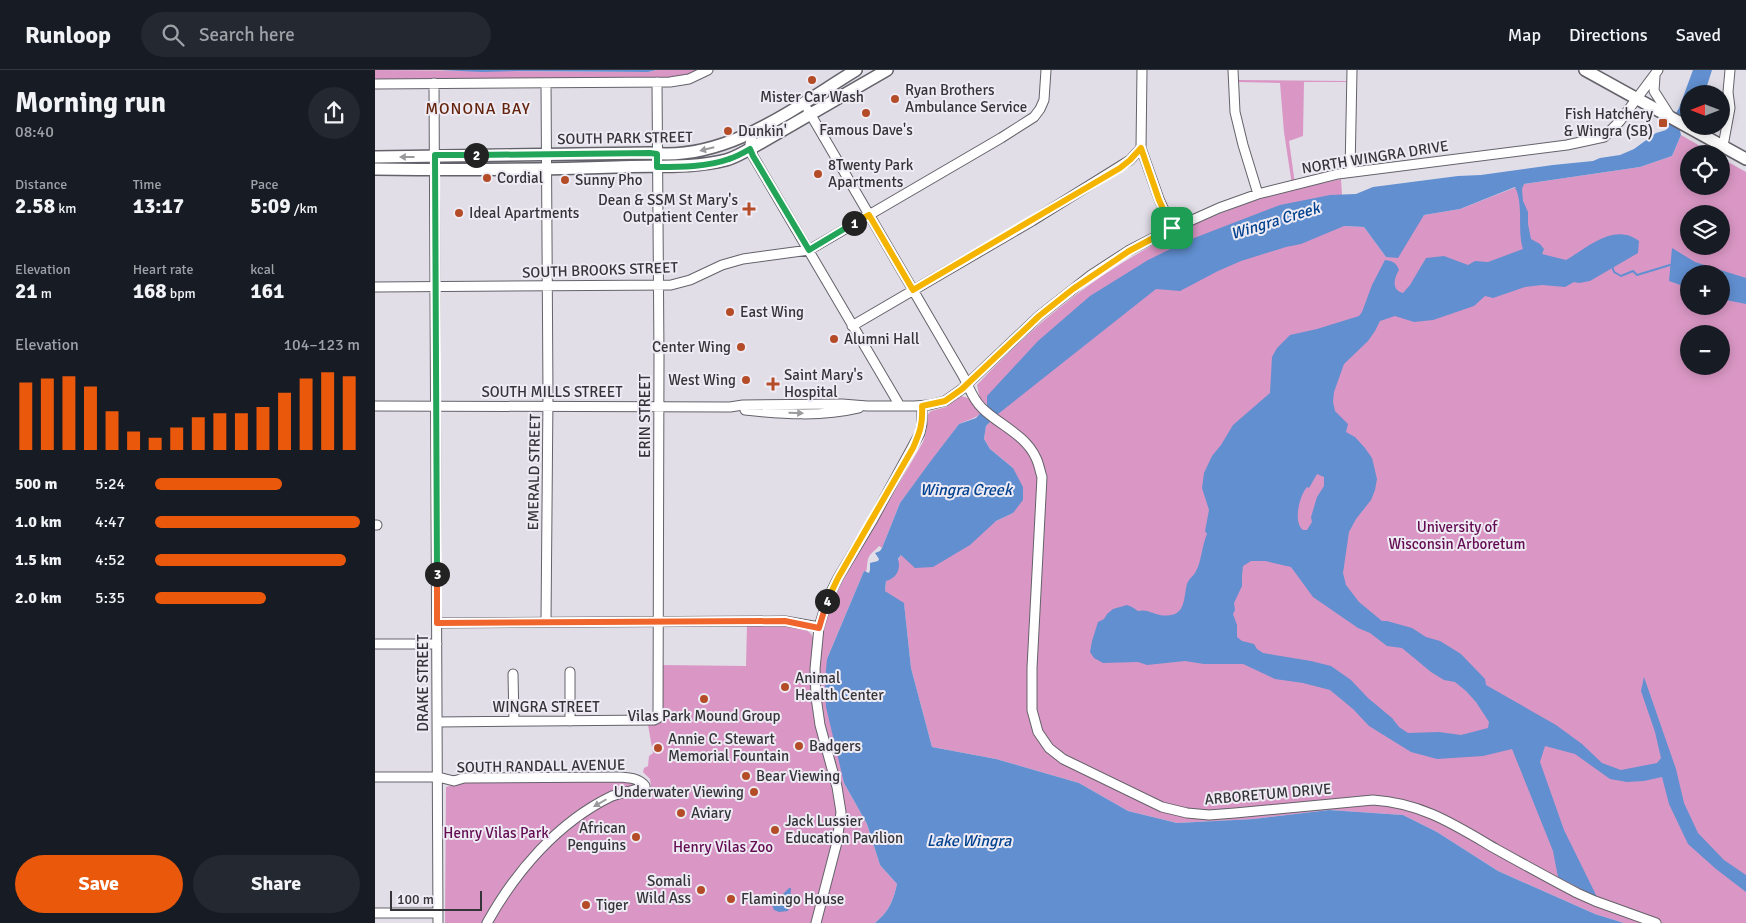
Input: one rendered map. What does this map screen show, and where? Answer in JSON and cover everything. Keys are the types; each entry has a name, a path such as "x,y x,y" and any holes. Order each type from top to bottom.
{"main road":[{"name":"SOUTH PARK STREET","path":"375,157 657,154 704,150 723,145 754,131 856,70"},
{"name":"SOUTH PARK STREET","path":"375,169 704,165 728,159 750,149 887,70"},
{"path":"1585,70 1721,145"},
{"path":"1730,150 1746,159"}],"street":[{"path":"375,84 657,82 689,79 707,70"},
{"name":"SOUTH BROOKS STREET","path":"375,287 671,285 689,280 722,265 748,258 809,250 1034,117 1044,100 1047,70"},
{"path":"1142,70 1141,148 1159,200 1172,228"},
{"path":"1233,70 1235,112 1258,194"},
{"path":"1350,172 1352,70"},
{"path":"1723,145 1730,108 1728,92 1730,70"},
{"path":"1656,72 1655,91 1670,116"},
{"name":"NORTH WINGRA DRIVE","path":"953,395 1039,316 1079,284 1129,251 1172,228 1258,194 1305,181 1350,172 1590,141 1604,137 1620,121 1656,72"},
{"name":"EMERALD STREET","path":"546,82 548,405 546,622"},
{"name":"ERIN STREET","path":"656,720 658,717 659,406 657,82"},
{"name":"DRAKE STREET","path":"434,83 438,923"},
{"name":"ARBORETUM DRIVE","path":"803,102 971,393 981,408 1015,432 1036,457 1042,477 1031,689 1032,710 1038,732 1049,748 1063,759 1162,807 1187,813 1226,814 1373,800 1394,802 1419,808 1444,818 1577,893 1656,923"},
{"path":"754,131 750,149 753,156 900,406"},
{"path":"852,326 1120,168 1141,148"},
{"name":"SOUTH MILLS STREET","path":"375,406 730,407 751,411 814,413 847,411 867,406 922,406 945,401 953,395"},
{"path":"816,923 837,842 841,812 838,793 820,725 816,697 815,669 819,628 828,598 838,578 872,521 920,433 922,406"},
{"path":"437,623 785,621 819,628"},
{"path":"375,644 437,644"},
{"path":"569,672 570,721"},
{"path":"513,674 514,721"},
{"name":"WINGRA STREET","path":"437,722 656,720"},
{"name":"SOUTH RANDALL AVENUE","path":"375,777 438,777 454,781 464,778 629,778 638,780 645,786 614,796 586,812 564,828 536,855 508,887 487,923"},
{"path":"375,913 438,913"}],"green space":[{"path":"375,70 648,72 656,70 708,70 689,79 375,80"},
{"path":"1238,80 1347,81 1304,82 1303,136 1289,141 1295,184 1292,185 1284,132 1280,83 1238,82"},
{"name":"University of Wisconsin Arboretum","path":"1681,135 1698,145 1680,145 1680,195 1730,195 1730,163 1746,172 1746,923 1624,923 1595,914 1498,871 1437,832 1403,815 1329,810 1254,819 1177,823 1128,811 1079,783 996,759 932,747 911,668 904,604 885,591 886,581 901,555 996,521 1013,513 1013,468 990,449 984,439 986,426 998,414 980,399 977,385 1040,324 1108,272 1144,250 1181,230 1221,213 1272,195 1341,179 1344,226 1364,227 1386,257 1424,215 1460,209 1524,184 1640,167 1672,156"},
{"path":"961,396 968,398 981,413 959,424 900,503 882,548 879,546 869,557 866,572 864,571 827,659 844,783 867,824 880,865 897,884 890,906 880,919 875,923 445,923 446,787 465,781 622,781 636,783 642,792 649,791 651,787 650,779 643,772 644,768 648,766 649,756 653,753 648,725 655,725 661,721 662,665 746,666 747,625 785,625 795,627 810,633 813,639 822,640 827,615 842,582 923,442 928,414 931,411 946,407"}],"water":[{"path":"440,70 656,70 648,72 482,72"},
{"path":"1693,70 1712,70 1707,85 1687,85"},
{"path":"1680,105 1681,135 1672,156 1640,167 1524,184 1522,189 1523,201 1528,212 1531,239 1540,244 1544,249 1542,254 1566,260 1601,239 1610,235 1620,234 1630,236 1639,241 1638,253 1590,281 1574,282 1565,287 1542,285 1525,287 1493,298 1485,296 1474,306 1433,320 1414,322 1395,316 1380,321 1368,341 1344,364 1334,392 1333,402 1335,411 1348,424 1346,432 1355,437 1372,458 1377,479 1371,500 1356,519 1349,532 1343,573 1346,585 1359,602 1382,621 1412,628 1426,637 1440,641 1461,654 1485,679 1486,685 1556,725 1582,744 1602,763 1621,770 1657,763 1661,758 1655,732 1641,691 1644,677 1676,769 1684,803 1698,833 1724,860 1746,875 1746,892 1688,844 1669,804 1662,777 1627,782 1610,779 1575,754 1545,746 1540,762 1564,830 1597,897 1558,877 1553,851 1512,749 1483,756 1437,759 1411,752 1369,726 1353,709 1330,690 1303,683 1275,679 1243,664 1204,664 1185,661 1147,665 1138,662 1103,663 1094,658 1090,652 1098,622 1104,619 1113,609 1127,605 1138,611 1142,610 1166,616 1176,614 1182,607 1187,584 1198,568 1207,534 1205,531 1209,510 1202,488 1204,473 1212,456 1233,425 1270,393 1272,357 1277,348 1290,335 1359,316 1385,260 1397,265 1399,270 1395,280 1395,287 1403,293 1426,258 1444,256 1468,265 1475,261 1488,262 1523,249 1520,234 1518,194 1515,187 1460,209 1424,215 1398,258 1386,257 1364,227 1344,226 1301,244 1241,261 1180,291 1156,289 998,414 986,426 984,439 990,449 1013,468 1023,487 1023,500 1013,513 996,521 970,545 933,567 915,568 901,555 898,559 897,573 893,578 886,581 885,591 904,603 911,668 932,747 996,759 1079,783 1128,811 1177,823 1254,819 1329,810 1403,815 1437,832 1498,871 1595,914 1624,923 875,923 890,906 897,884 880,865 867,824 844,783 826,707 825,680 827,659 864,571 869,573 870,563 879,559 875,553 882,548 900,503 959,424 976,418 987,406 987,396 1038,341 1090,296 1148,260 1189,240 1280,205 1330,195 1356,194 1373,187 1593,161 1620,155 1634,149 1656,133 1666,130","holes":["1317,474 1324,477 1324,486 1317,497 1311,517 1312,522 1307,530 1303,530 1298,522 1298,509 1304,491 1307,487 1309,488","1251,561 1265,561 1291,567 1313,597 1387,646 1402,648 1431,672 1444,680 1455,682 1476,702 1489,722 1488,728 1461,735 1439,732 1408,733 1399,727 1392,718 1368,698 1351,680 1331,666 1263,653 1254,644 1242,641 1237,637 1237,625 1233,614 1235,610 1234,603 1242,586 1243,566"]},
{"path":"1672,248 1680,253 1680,255 1705,265 1680,265 1680,285 1669,281"},
{"path":"1730,273 1746,278 1746,304 1730,301"},
{"path":"791,888 788,911 779,912 774,910 772,902"}],"waterway":[{"path":"1612,266 1614,272 1621,276 1633,271 1637,275 1670,265"}],"place":[{"name":"Mister Car Wash","path":"812,80"},
{"name":"Ryan Brothers Ambulance Service","path":"895,99"},
{"name":"Famous Dave's","path":"866,113"},
{"name":"Fish Hatchery & Wingra (SB)","path":"1663,123"},
{"name":"Dunkin'","path":"728,131"},
{"name":"8Twenty Park Apartments","path":"818,174"},
{"name":"Cordial","path":"487,178"},
{"name":"Sunny Pho","path":"565,180"},
{"name":"Dean & SSM St Mary's Outpatient Center","path":"749,209"},
{"name":"Ideal Apartments","path":"459,213"},
{"name":"East Wing","path":"730,312"},
{"name":"Alumni Hall","path":"834,339"},
{"name":"Center Wing","path":"741,347"},
{"name":"West Wing","path":"746,380"},
{"name":"Saint Mary's Hospital","path":"773,384"},
{"name":"Animal Health Center","path":"785,687"},
{"name":"Vilas Park Mound Group","path":"704,699"},
{"name":"Badgers","path":"799,746"},
{"name":"Annie C. Stewart Memorial Fountain","path":"658,748"},
{"name":"Bear Viewing","path":"746,776"},
{"name":"Underwater Viewing","path":"754,792"},
{"name":"Aviary","path":"681,813"},
{"name":"Jack Lussier Education Pavilion","path":"775,830"},
{"name":"African Penguins","path":"636,837"},
{"name":"Somali Wild Ass","path":"701,890"},
{"name":"Flamingo House","path":"731,899"},
{"name":"Tiger","path":"586,905"}],"district":[{"name":"MONONA BAY","path":"478,108"}],"route":[{"path":"1141,148 1159,200 1172,228 1129,251 1091,275 1039,316 962,389 945,401 922,406 920,433 872,521 838,578 828,598 819,628 785,621 437,623 435,155 650,153 657,154 657,167 668,167 704,165 728,159 750,149 809,250 869,215 913,290 1120,168 1141,148"}],"water label":[{"name":"Wingra Creek","path":"1275,220"},
{"name":"Wingra Creek","path":"966,489"},
{"name":"Lake Wingra","path":"969,840"}],"park label":[{"name":"Henry Vilas Park","path":"496,833"},
{"name":"Henry Vilas Zoo","path":"723,847"}]}
